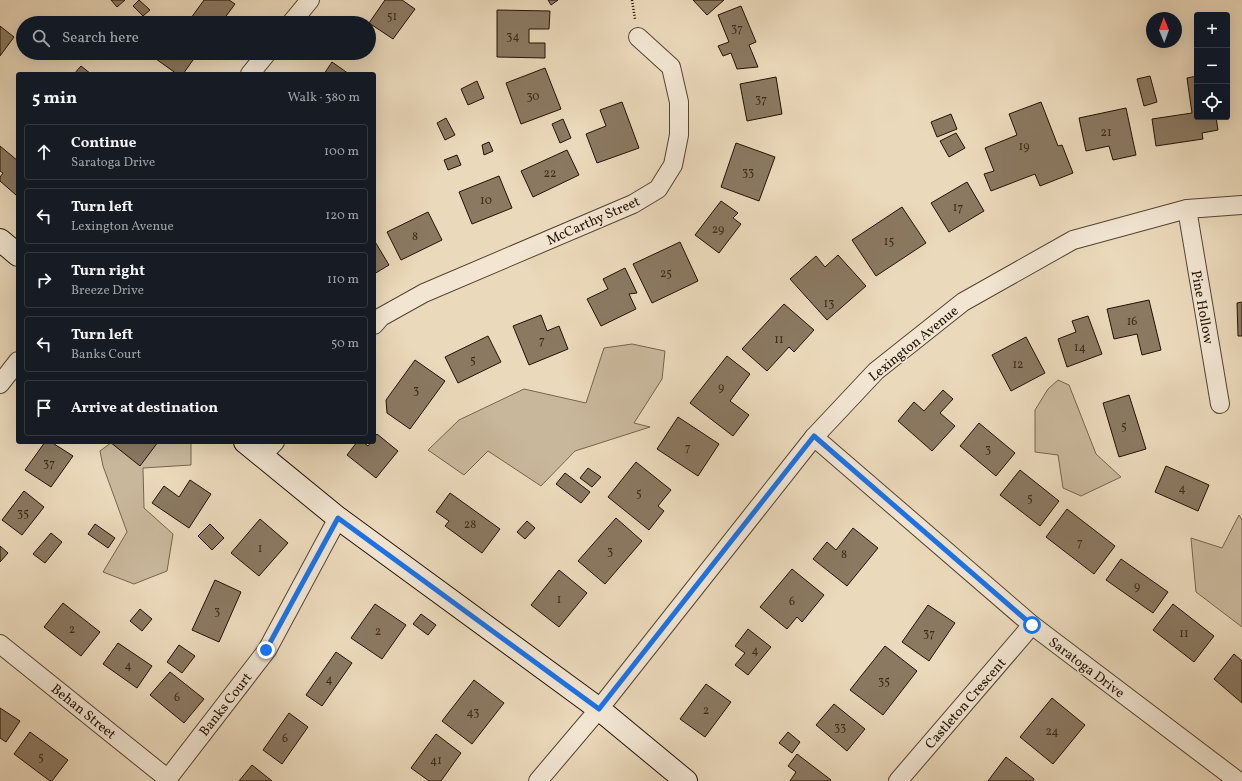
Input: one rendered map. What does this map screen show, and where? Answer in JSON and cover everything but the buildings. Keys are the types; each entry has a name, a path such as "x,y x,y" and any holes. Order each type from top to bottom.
{"street":[{"path":"297,16 310,0"},
{"name":"McCarthy Street","path":"376,323 381,317 424,293 633,204 658,189 673,165 680,135 679,102 671,67 638,37"},
{"path":"252,72 261,60"},
{"name":"Lexington Avenue","path":"538,781 599,709 814,436 876,371 963,302 1073,240 1187,209 1242,205"},
{"name":"Pine Hollow","path":"1187,209 1220,404"},
{"path":"0,240 16,253"},
{"path":"0,384 16,364"},
{"name":"Saratoga Drive","path":"814,436 1032,625 1238,781"},
{"path":"252,444 269,449 338,518 599,709 686,781"},
{"name":"Banks Court","path":"167,780 266,650 338,518"},
{"name":"Castleton Crescent","path":"898,781 1032,625"},
{"name":"Behan Street","path":"0,644 167,780"}],"shaded area":[{"path":"632,344 665,351 662,379 634,423 650,427 575,451 541,486 488,451 464,475 428,450 459,420 524,389 586,403 604,348"},
{"path":"1058,380 1069,385 1096,454 1121,477 1081,496 1063,488 1058,455 1035,452 1035,410 1048,389"},
{"path":"109,444 191,444 191,465 143,468 144,508 173,534 167,571 134,584 103,572 127,532 103,466 100,451"},
{"path":"1239,515 1242,520 1242,627 1196,592 1191,538 1222,548"}],"route":[{"path":"266,650 338,518 599,709 814,436 1032,625"}]}
